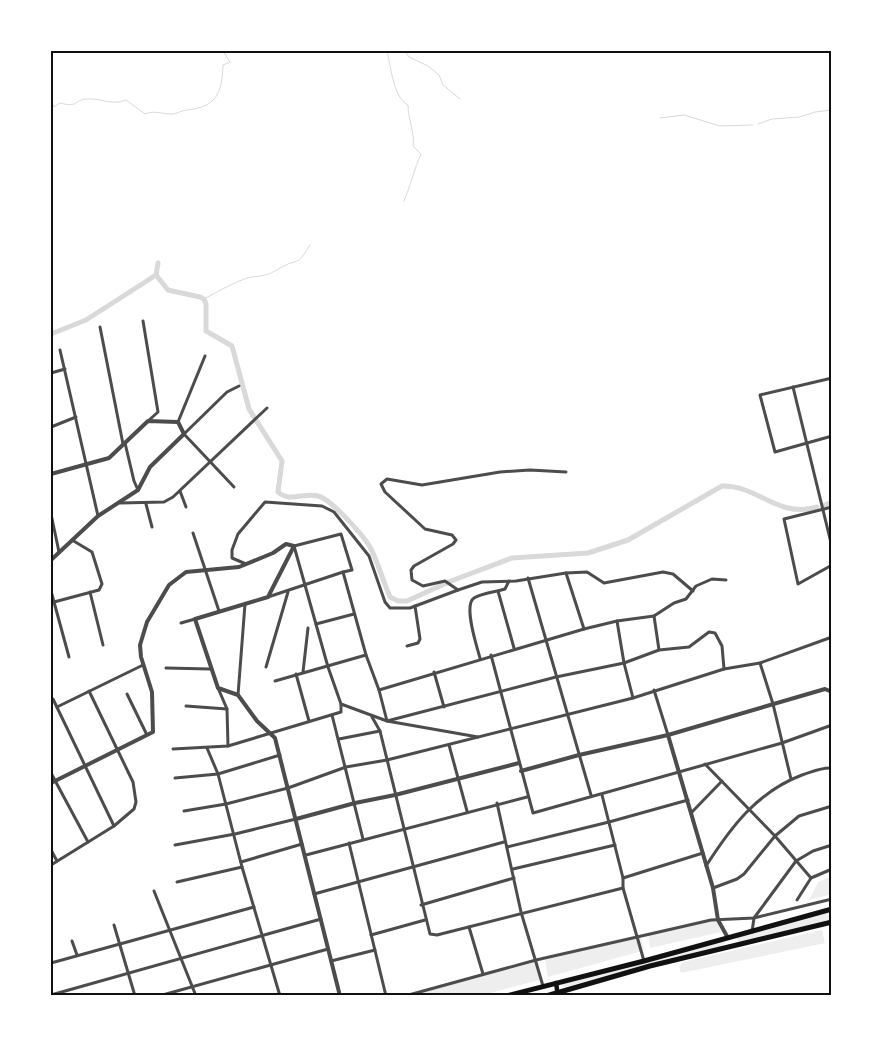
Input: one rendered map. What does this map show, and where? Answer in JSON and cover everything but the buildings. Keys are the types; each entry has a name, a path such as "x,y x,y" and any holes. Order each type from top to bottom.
{"main road":[{"path":"506,996 644,961 832,909"},
{"path":"543,986 546,996 558,994 731,946 832,922"},
{"path":"556,983 558,994"}],"street":[{"path":"51,474 109,458 158,412 143,321"},
{"path":"100,327 124,444 138,490"},
{"path":"60,350 98,516"},
{"path":"206,356 178,422 184,434 234,487"},
{"path":"51,373 65,369"},
{"path":"832,378 760,395 775,452 832,436"},
{"path":"51,560 98,516 138,490 150,467 227,392 239,386"},
{"path":"793,387 832,547"},
{"path":"120,502 146,504 164,502 180,491 212,462 267,408"},
{"path":"51,427 76,417"},
{"path":"148,421 178,422"},
{"path":"458,590 453,584 445,580 420,586 412,580 411,570 414,566 453,544 456,540 452,535 425,528 385,492 381,484 393,479 422,485 500,472 530,470 566,472"},
{"path":"180,491 186,507"},
{"path":"246,564 232,558 236,538 265,502 322,506 334,512 369,556 385,602 395,609 415,606 482,582 509,581 566,573 586,572 604,583 663,572 673,574 692,591"},
{"path":"146,504 152,527"},
{"path":"832,507 784,519 798,584 832,565"},
{"path":"51,514 59,552"},
{"path":"193,533 219,611"},
{"path":"53,782 154,732 152,692 143,665 140,645 147,622 163,593 180,574 239,567 273,553 286,544 294,546 342,534 352,570 288,592 181,623"},
{"path":"54,602 99,590 102,584 95,556 72,539"},
{"path":"174,749 228,746 268,732 341,712 341,704 328,667 294,546"},
{"path":"268,597 294,546"},
{"path":"343,572 387,721"},
{"path":"566,573 584,629"},
{"path":"528,578 591,795"},
{"path":"379,690 480,658 584,629 617,621 654,616 674,603 686,599 696,586 712,579 726,580"},
{"path":"480,658 469,613 470,603 474,598 505,589 509,581"},
{"path":"51,591 69,658"},
{"path":"498,591 514,648"},
{"path":"90,592 103,645"},
{"path":"266,667 288,592"},
{"path":"238,695 245,603"},
{"path":"407,646 418,643 420,638 415,606"},
{"path":"316,624 354,614"},
{"path":"654,616 659,650"},
{"path":"195,619 210,669 227,709 228,746"},
{"path":"617,621 624,663 633,698"},
{"path":"303,672 308,628"},
{"path":"387,721 556,677 624,663 659,650 689,647 703,634 715,633 722,646 724,669"},
{"path":"184,811 226,804 288,788 346,767 387,760 633,698 724,669 760,663 832,637"},
{"path":"275,681 366,655"},
{"path":"491,655 533,813 591,795 602,795 782,743 832,725"},
{"path":"760,663 773,704 791,779"},
{"path":"57,707 143,665"},
{"path":"166,668 210,669"},
{"path":"434,672 444,707"},
{"path":"296,674 309,721"},
{"path":"218,688 238,695 257,722 275,738 281,755 340,996"},
{"path":"521,771 580,755 668,735 825,688 832,692"},
{"path":"654,690 689,800 705,866 713,888 718,920 731,946"},
{"path":"51,865 114,826 134,809 136,802 133,782 89,691"},
{"path":"127,694 148,735"},
{"path":"53,699 114,826"},
{"path":"341,704 387,721 478,737"},
{"path":"186,706 227,709"},
{"path":"332,715 363,839"},
{"path":"372,716 380,731 421,905 430,934 436,935 521,912 623,888"},
{"path":"339,739 380,731"},
{"path":"449,745 467,811"},
{"path":"206,748 218,774 242,867 280,996"},
{"path":"175,778 218,774 281,755"},
{"path":"175,845 235,834 519,763"},
{"path":"705,764 776,836 811,878"},
{"path":"705,866 728,832 766,794 791,779 819,769 832,768"},
{"path":"51,773 53,782 88,842"},
{"path":"692,812 722,781"},
{"path":"602,795 623,878 623,888 644,961"},
{"path":"306,855 467,811 528,797"},
{"path":"507,847 689,800"},
{"path":"497,804 504,842 513,869 521,912 543,986"},
{"path":"713,888 737,879 744,874 776,836 799,816 832,806"},
{"path":"314,894 504,842"},
{"path":"349,843 386,996"},
{"path":"241,862 302,844"},
{"path":"513,869 615,845"},
{"path":"752,932 754,918 796,861 813,851 832,845"},
{"path":"51,850 57,861"},
{"path":"623,878 703,853"},
{"path":"177,882 242,867"},
{"path":"797,900 811,878 832,869"},
{"path":"421,905 514,878"},
{"path":"154,891 196,996"},
{"path":"405,996 536,960 637,937 718,920 754,918 832,899"},
{"path":"51,963 254,907"},
{"path":"52,995 182,960 321,919"},
{"path":"371,935 425,920"},
{"path":"114,925 134,996"},
{"path":"469,927 483,974"},
{"path":"72,941 77,955"},
{"path":"159,996 328,949"},
{"path":"331,961 375,950"}],"shaded area":[{"path":"832,876 832,894 809,900 818,882"},
{"path":"832,912 832,921 739,942 736,939 736,937"},
{"path":"715,918 721,932 650,948 648,934"},
{"path":"822,930 825,943 681,973 679,967 683,962"},
{"path":"638,937 641,938 644,949 642,951 548,977 545,960"},
{"path":"721,939 726,943 720,947 565,987 562,986 563,980"},
{"path":"536,962 542,977 539,980 479,996 407,996"}],"waterway":[{"path":"51,101 54,107 60,103 70,105 87,99 111,102 126,100 145,114 155,112 174,114 205,106 216,97 221,84 223,65 230,62 223,51"},
{"path":"387,51 396,89 403,101 408,105 413,146 421,154 404,201"},
{"path":"405,51 409,57 428,66 439,75 443,85 460,99"},
{"path":"758,124 772,119 800,117 815,112 832,110"},
{"path":"660,118 684,115 720,126 753,125"},
{"path":"204,299 242,280 268,274 298,260 304,255 310,245"},
{"path":"156,275 158,263"},
{"path":"51,334 86,320 156,275 168,290 204,299 206,304 206,331 232,346 249,409 282,461 278,492 287,497 318,496 338,510 361,534 370,547 390,597 398,601 407,601 451,581 512,558 588,553 628,540 722,486 735,487 791,509 803,510 817,507"},
{"path":"825,505 832,502"}]}
